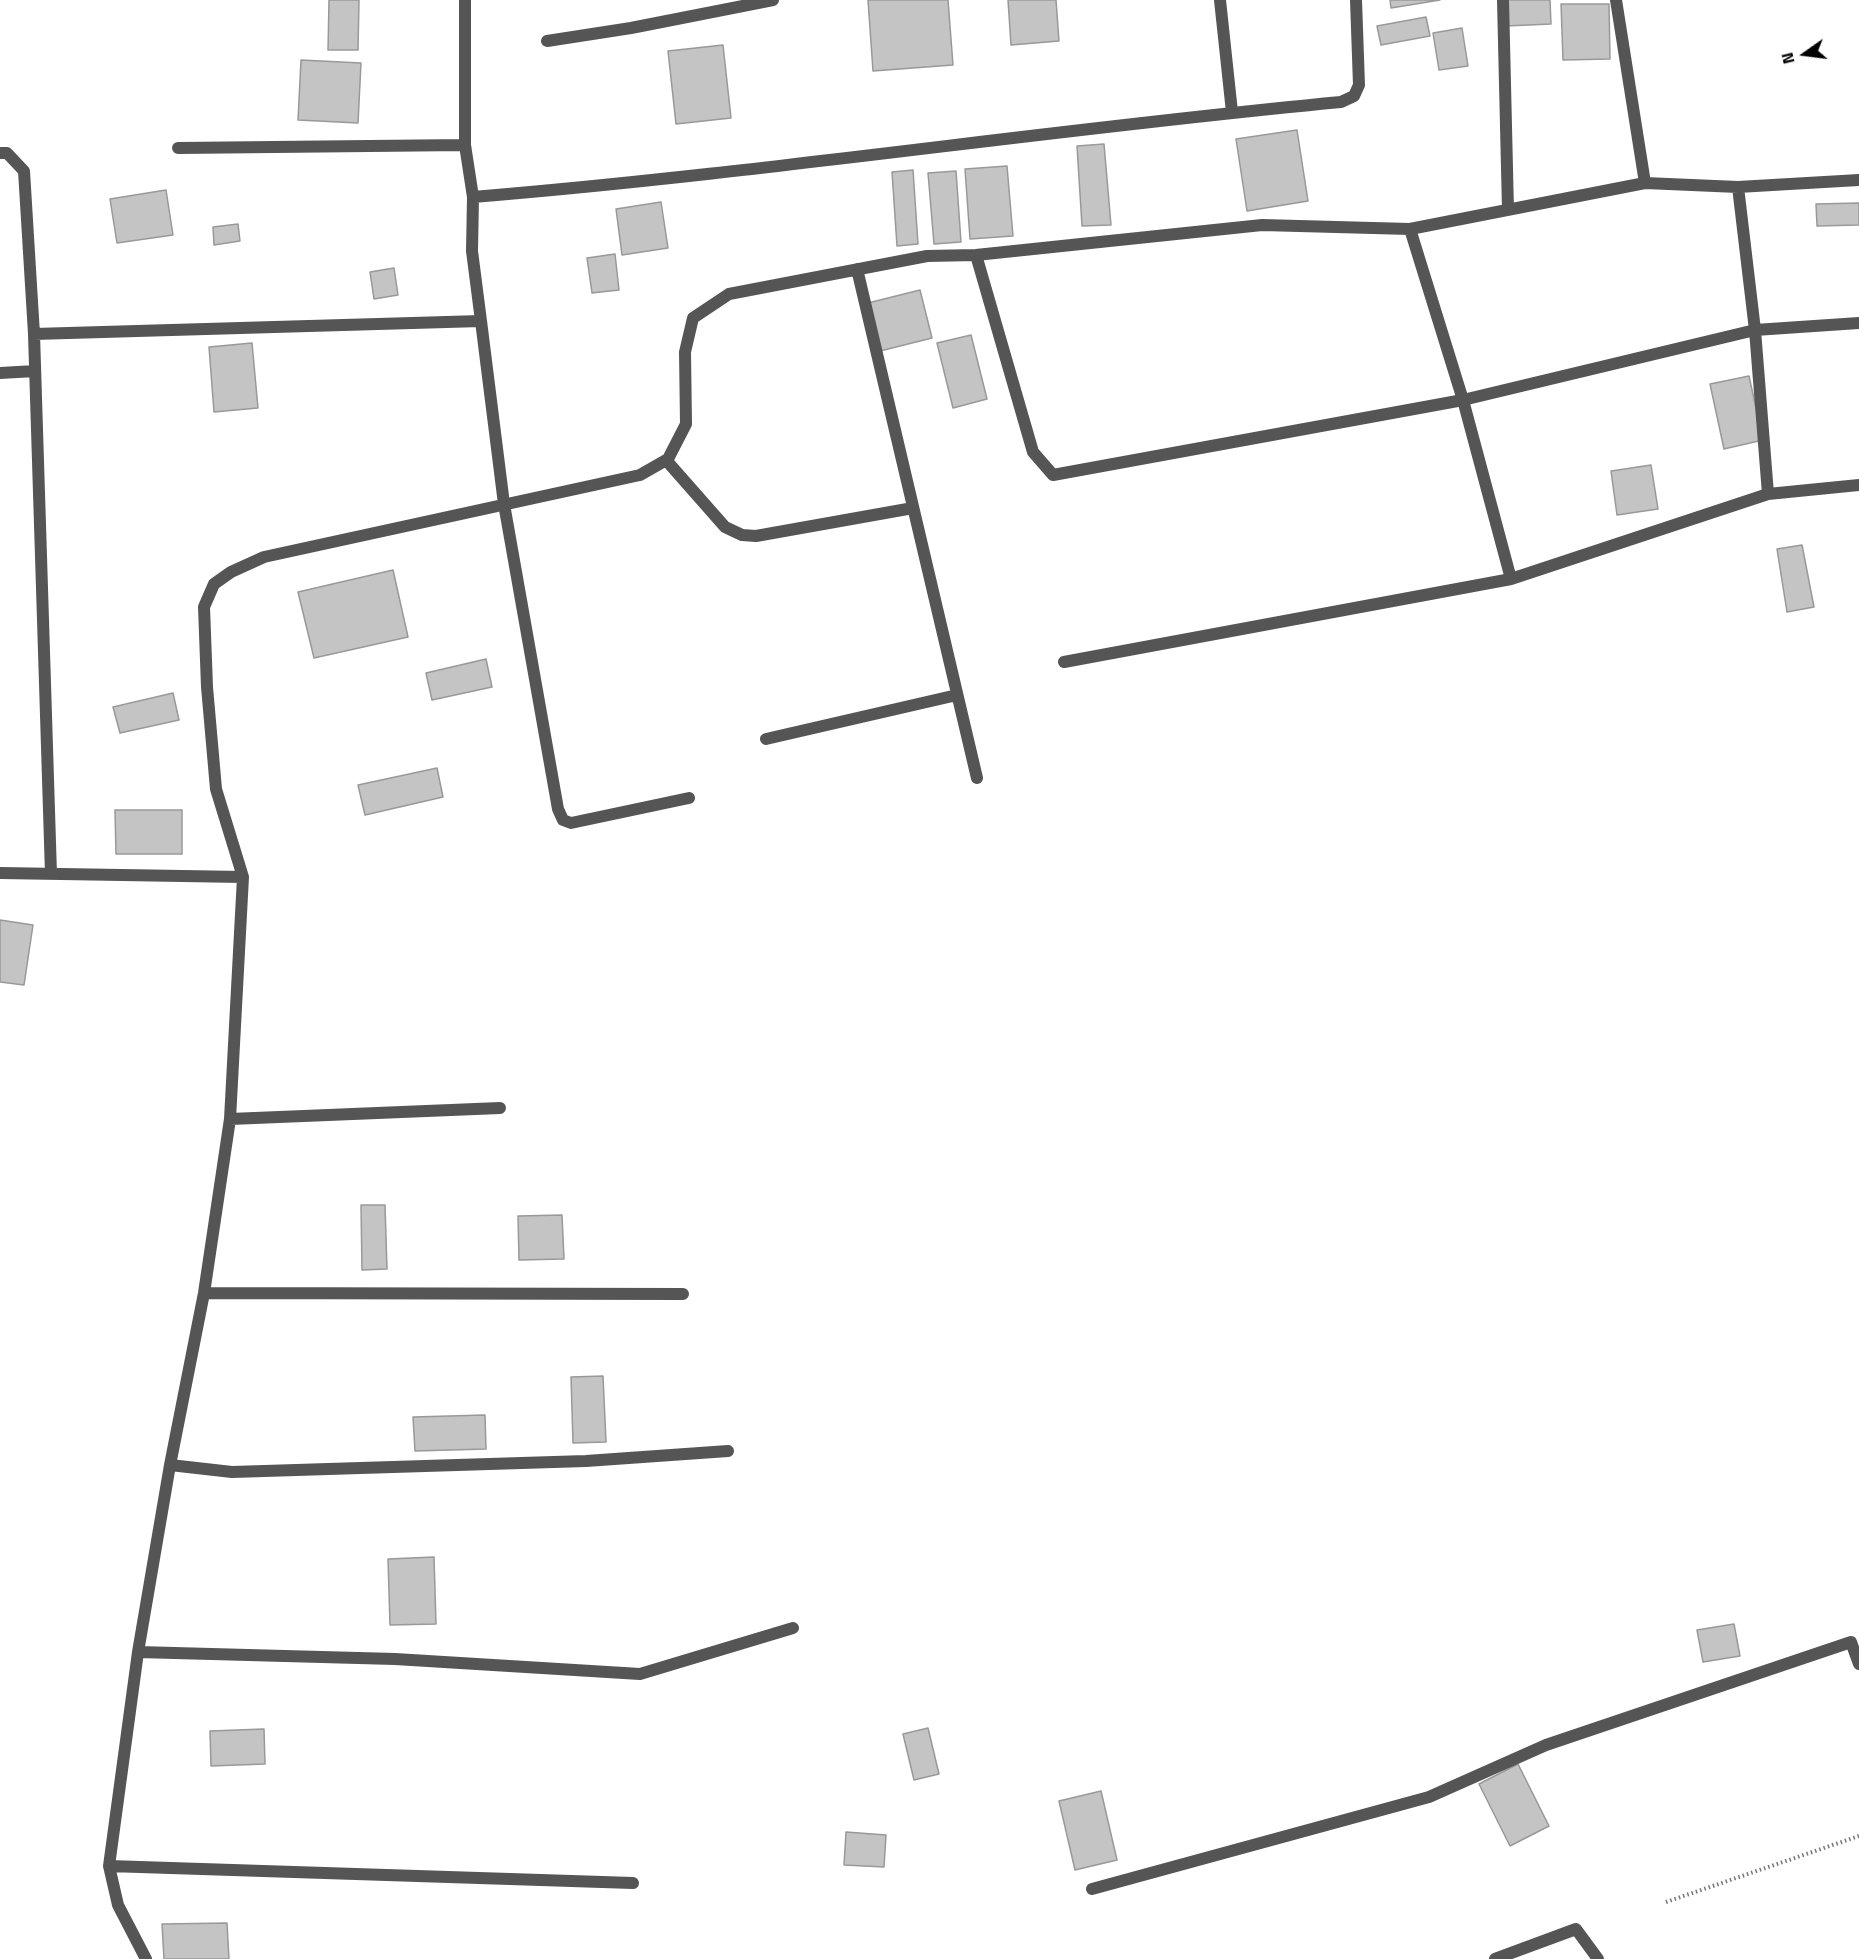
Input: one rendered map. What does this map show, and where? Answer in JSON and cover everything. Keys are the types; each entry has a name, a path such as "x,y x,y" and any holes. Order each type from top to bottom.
{"street":[{"path":"465,0 465,145 473,197 472,251 504,504 558,809 563,820 571,823 689,798"},
{"path":"547,41 631,28 773,0"},
{"path":"1220,0 1232,112"},
{"path":"473,197 642,183 1232,112 1341,102 1354,96 1359,85 1356,0"},
{"path":"1503,0 1508,210"},
{"path":"1616,0 1645,183"},
{"path":"178,148 465,145"},
{"path":"0,153 7,153 24,171 34,334 51,874"},
{"path":"146,1959 118,1905 109,1866 138,1652 170,1465 204,1293 230,1119 243,878 216,789 207,687 204,607 214,584 231,572 264,557 640,475 666,460 686,424 685,352 693,318 729,294 927,256 976,255 1262,225 1410,229 1645,183 1738,187 1859,180"},
{"path":"1738,187 1755,330 1768,494"},
{"path":"1410,229 1463,400 1511,579"},
{"path":"976,255 1034,452 1053,475 1463,400 1755,330 1859,323"},
{"path":"857,269 977,778"},
{"path":"34,334 481,321"},
{"path":"0,373 35,371"},
{"path":"666,460 725,527 742,535 756,536 913,508"},
{"path":"1064,662 1511,579 1768,494 1859,485"},
{"path":"765,739 957,694"},
{"path":"0,873 243,878"},
{"path":"230,1119 500,1108"},
{"path":"204,1293 683,1294"},
{"path":"170,1465 232,1472 586,1461 728,1451"},
{"path":"138,1652 395,1659 640,1674 793,1628"},
{"path":"1092,1889 1429,1797 1546,1744 1855,1641 1859,1664"},
{"path":"109,1866 633,1883"},
{"path":"1495,1959 1576,1929 1598,1959"}],"path":[{"path":"1666,1902 1859,1836"}],"building":[{"path":"329,0 359,0 358,50 328,50"},
{"path":"868,0 948,0 953,65 873,71"},
{"path":"1008,0 1056,0 1059,41 1011,45"},
{"path":"1390,0 1440,0 1391,8"},
{"path":"1506,0 1550,0 1551,24 1506,26"},
{"path":"1561,4 1609,4 1610,59 1563,60"},
{"path":"1426,17 1430,36 1381,45 1377,26"},
{"path":"1462,28 1468,66 1439,70 1433,33"},
{"path":"723,45 731,118 676,124 668,51"},
{"path":"301,60 361,63 358,123 298,120"},
{"path":"1297,130 1308,201 1247,211 1236,139"},
{"path":"1104,144 1111,225 1082,226 1077,146"},
{"path":"1007,166 1013,236 970,239 965,169"},
{"path":"913,170 918,244 897,246 892,172"},
{"path":"956,171 961,242 934,244 928,173"},
{"path":"166,190 173,235 117,243 110,199"},
{"path":"661,202 668,248 622,255 616,209"},
{"path":"1859,203 1859,225 1817,226 1816,204"},
{"path":"238,224 240,241 214,245 213,227"},
{"path":"615,254 619,290 592,293 587,258"},
{"path":"394,268 398,295 374,299 370,272"},
{"path":"920,290 932,338 880,351 868,303"},
{"path":"971,335 987,399 953,408 937,343"},
{"path":"252,343 258,408 214,412 209,347"},
{"path":"1749,376 1763,440 1724,449 1710,384"},
{"path":"1651,465 1658,509 1617,515 1611,471"},
{"path":"1802,545 1814,607 1787,612 1777,549"},
{"path":"393,570 408,637 314,658 298,592"},
{"path":"486,659 492,687 432,700 426,673"},
{"path":"173,693 179,720 120,733 113,707"},
{"path":"437,768 443,797 365,815 358,785"},
{"path":"115,810 182,810 182,854 116,854"},
{"path":"0,920 33,925 24,985 0,982"},
{"path":"361,1205 385,1205 387,1269 362,1270"},
{"path":"562,1215 564,1259 519,1260 518,1216"},
{"path":"603,1376 606,1442 573,1443 571,1377"},
{"path":"485,1415 486,1449 415,1451 413,1417"},
{"path":"434,1557 436,1624 390,1625 388,1559"},
{"path":"1734,1624 1740,1656 1703,1662 1697,1630"},
{"path":"928,1728 939,1774 914,1780 903,1734"},
{"path":"264,1729 265,1764 211,1766 210,1731"},
{"path":"1518,1764 1549,1826 1510,1846 1479,1784"},
{"path":"1101,1791 1117,1860 1075,1870 1059,1801"},
{"path":"846,1832 886,1835 884,1867 844,1865"},
{"path":"227,1923 229,1959 164,1959 162,1924"}]}
